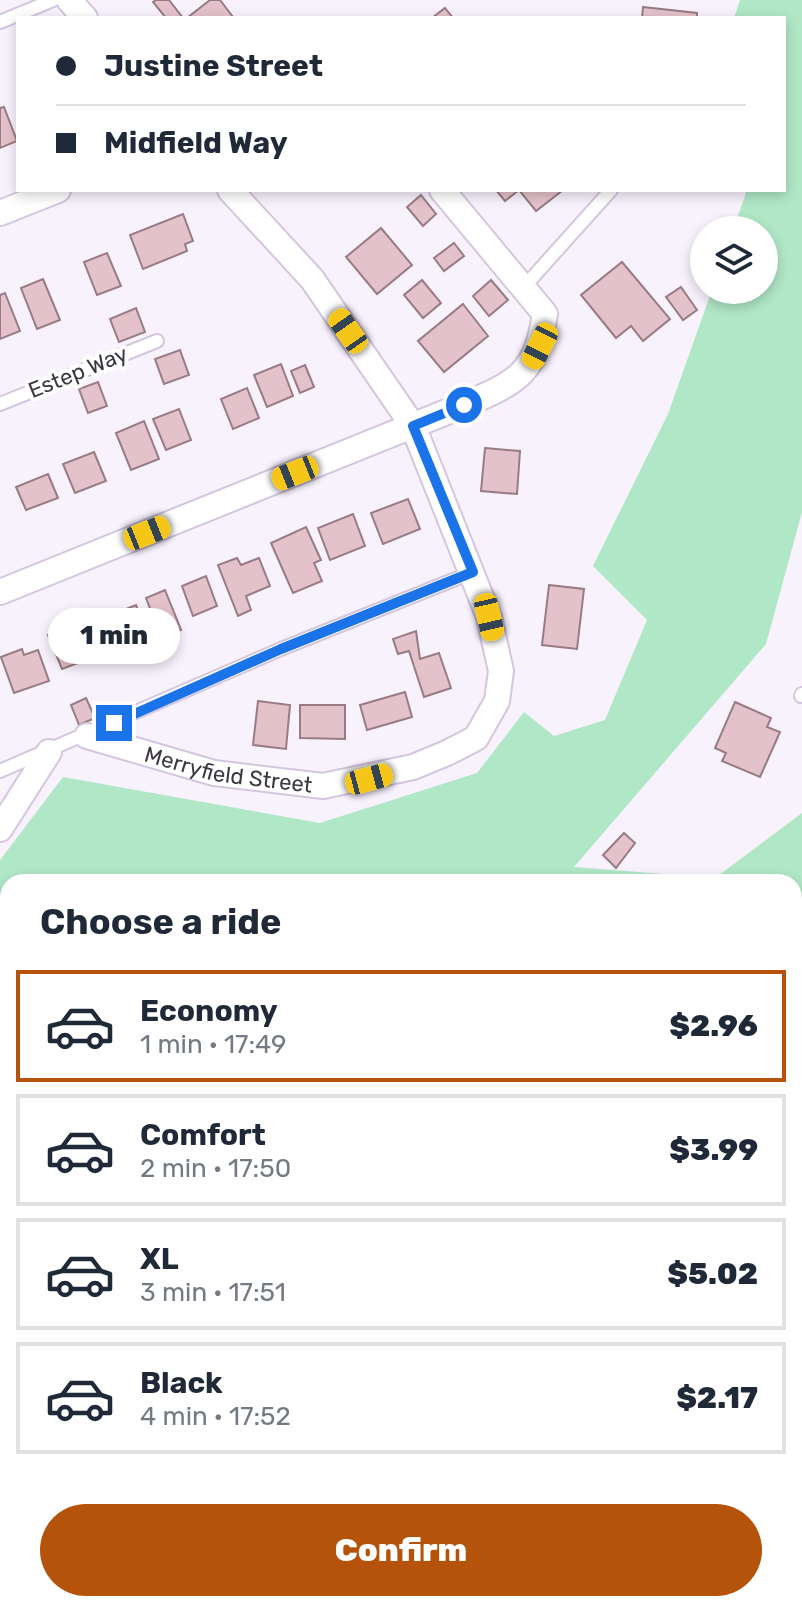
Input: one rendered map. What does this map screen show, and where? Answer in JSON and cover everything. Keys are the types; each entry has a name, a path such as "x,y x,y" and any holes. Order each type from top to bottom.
{"street":[{"path":"69,0 83,16"},
{"path":"0,213 53,192"},
{"name":"Merryfield Street","path":"87,736 214,773 323,786 413,767 447,753 476,738 497,701 501,671 489,617 413,426 312,279 232,192"},
{"path":"0,592 508,386 529,368 540,346 545,314 444,192"},
{"path":"0,829 49,752"}],"lane":[{"path":"0,22 53,0"},
{"path":"524,287 609,192"},
{"name":"Estep Way","path":"0,404 157,341"},
{"path":"0,771 87,736 281,649 473,572"}],"green space":[{"path":"740,0 802,0 802,512 766,644 574,867 664,874 0,874 0,860 63,777 320,823 477,773 524,712 554,736 605,720 647,620 593,566 668,414 707,304 778,304 778,216 738,216 745,192 786,192 786,16 735,16"},
{"path":"802,813 802,874 720,874"}],"building":[{"path":"169,0 181,16 164,16 153,2"},
{"path":"210,0 220,0 232,16 190,16"},
{"path":"643,7 697,13 697,16 642,16"},
{"path":"445,8 451,16 435,16"},
{"path":"4,107 16,141 0,148 0,108"},
{"path":"498,192 516,192 505,201"},
{"path":"521,192 560,192 536,211"},
{"path":"421,195 436,214 423,226 407,207"},
{"path":"183,214 193,241 185,244 187,251 143,269 130,235"},
{"path":"381,228 412,265 377,294 346,257"},
{"path":"454,243 464,256 444,271 434,258"},
{"path":"107,253 121,286 97,295 84,262"},
{"path":"622,262 670,319 643,341 631,326 616,338 581,295"},
{"path":"43,279 60,320 37,329 21,288"},
{"path":"422,280 441,303 423,318 404,295"},
{"path":"491,280 508,300 489,316 473,296"},
{"path":"681,287 697,310 683,320 666,297"},
{"path":"5,293 20,331 0,339 0,295"},
{"path":"463,304 488,336 444,372 418,341"},
{"path":"136,308 145,332 119,342 110,319"},
{"path":"180,350 189,375 164,384 155,359"},
{"path":"281,364 293,396 267,407 254,375"},
{"path":"305,365 314,387 300,393 291,371"},
{"path":"98,382 107,406 88,413 79,389"},
{"path":"247,388 259,418 233,429 221,399"},
{"path":"179,409 191,440 166,450 153,419"},
{"path":"144,421 159,459 131,470 116,433"},
{"path":"485,448 520,451 517,494 481,491"},
{"path":"94,452 106,481 75,493 63,464"},
{"path":"48,474 58,498 26,510 16,487"},
{"path":"408,499 420,529 383,544 371,513"},
{"path":"353,514 365,546 330,560 318,528"},
{"path":"306,527 321,560 314,563 322,581 293,593 271,543"},
{"path":"237,558 241,565 259,558 270,586 246,596 251,610 238,616 218,565"},
{"path":"206,576 217,606 193,616 182,586"},
{"path":"549,585 584,589 577,649 542,645"},
{"path":"165,590 181,630 161,637 146,598"},
{"path":"136,605 150,640 112,655 98,620"},
{"path":"80,622 94,657 62,669 48,635"},
{"path":"416,631 420,659 439,653 451,688 424,697 409,651 398,654 393,639"},
{"path":"22,649 24,655 38,650 49,681 14,693 1,657"},
{"path":"405,692 412,717 367,730 360,705"},
{"path":"86,698 95,718 79,725 71,705"},
{"path":"258,701 290,705 286,749 253,745"},
{"path":"735,702 771,718 767,727 780,732 760,777 722,761 726,753 715,748"},
{"path":"300,705 345,705 345,739 300,738"},
{"path":"624,833 635,843 616,868 603,855"}],"route":[{"path":"114,723 281,649 473,572 413,426 464,405"}]}
